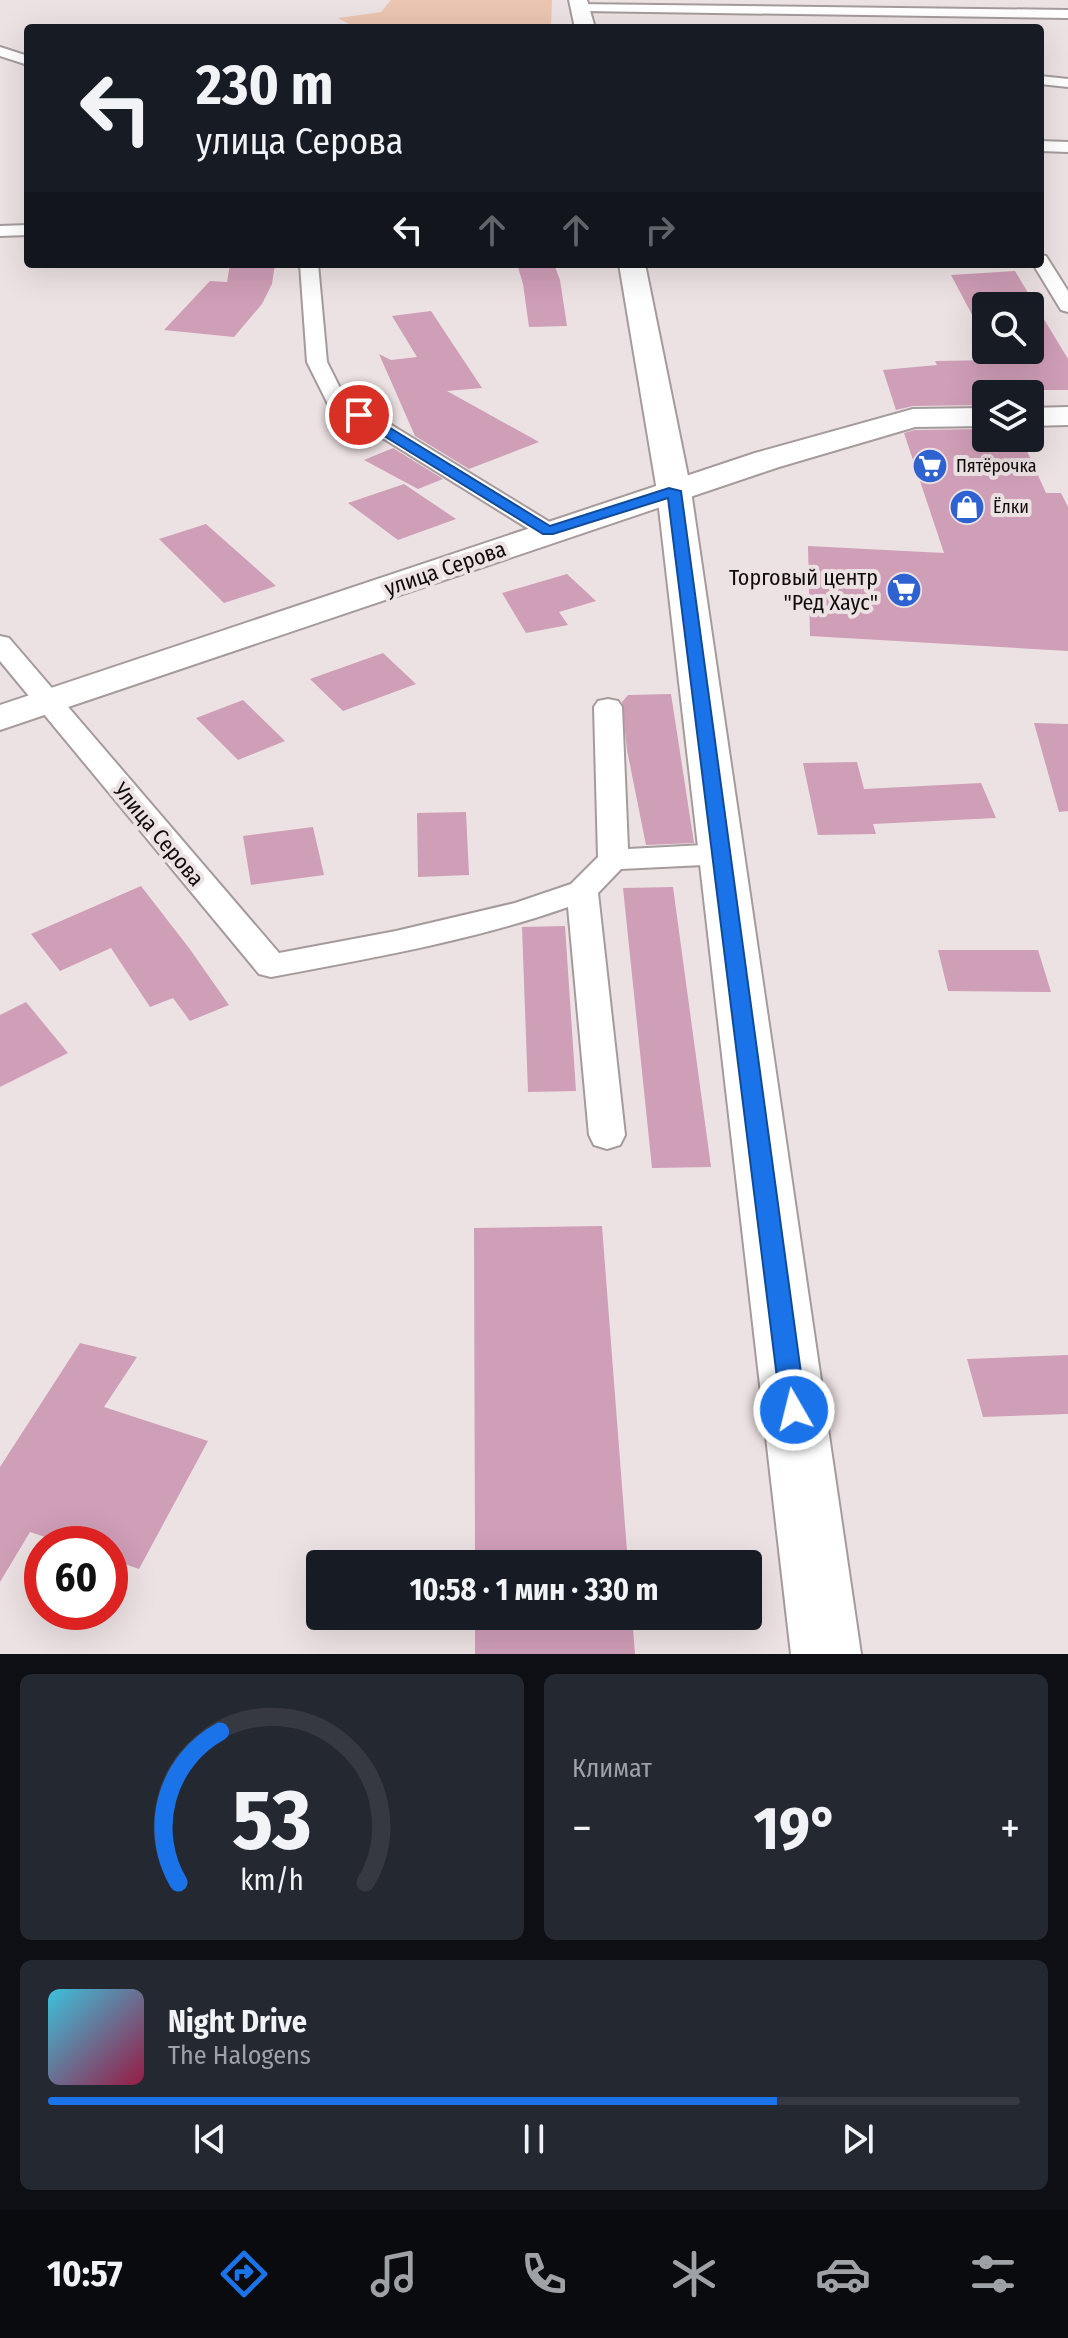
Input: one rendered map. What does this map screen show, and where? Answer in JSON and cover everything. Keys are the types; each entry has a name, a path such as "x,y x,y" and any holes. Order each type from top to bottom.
{"main road":[{"path":"580,4 584,24"},
{"path":"633,268 674,491 724,854 826,1654"},
{"path":"1044,417 1068,416"},
{"name":"улица Серова","path":"0,718 435,573 548,531 767,460 913,418 972,417"}],"street":[{"path":"580,4 1068,14"},
{"path":"0,51 24,61"},
{"path":"0,71 24,64"},
{"path":"1044,80 1068,83"},
{"path":"1044,146 1068,147"},
{"path":"0,231 24,230"},
{"path":"1044,267 1068,306"},
{"path":"309,268 317,362 335,400 548,531"},
{"name":"Улица Серова","path":"0,644 271,966 494,919 582,891"},
{"path":"608,707 613,860"},
{"path":"607,1135 582,891 613,860 724,854"}],"shaded area":[{"path":"391,0 552,0 551,24 349,24 338,18 381,12"}],"building":[{"path":"229,268 274,268 272,284 262,304 234,337 164,330 210,281 227,282"},
{"path":"518,268 556,268 567,326 529,327"},
{"path":"1015,271 1028,292 972,292 972,315 951,275"},
{"path":"431,311 482,388 447,391 539,442 469,469 415,436 379,354 391,360 417,357 392,316"},
{"path":"1044,319 1068,359 1068,390 1044,390 1044,380 972,380 972,405 913,406 896,410 883,370 937,365 935,361 1044,364"},
{"path":"972,429 972,452 1027,452 1046,493 1061,493 1068,507 1068,651 810,636 808,546 944,553 904,433"},
{"path":"393,448 443,479 418,489 364,460"},
{"path":"404,484 456,519 398,540 348,503"},
{"path":"206,524 276,586 224,603 159,539"},
{"path":"567,574 596,601 559,612 568,625 526,633 502,593"},
{"path":"383,653 416,684 343,711 310,679"},
{"path":"671,694 694,843 646,845 627,750 622,702 628,695"},
{"path":"243,700 285,741 238,760 196,718"},
{"path":"1034,723 1068,724 1068,811 1059,812"},
{"path":"857,762 864,789 981,783 996,818 873,824 876,834 818,835 803,763"},
{"path":"466,812 469,875 418,877 417,813"},
{"path":"313,827 324,875 251,885 243,836"},
{"path":"141,886 229,1005 190,1021 173,998 150,1007 111,948 60,971 31,934"},
{"path":"673,887 711,1167 652,1168 623,888"},
{"path":"565,926 576,1091 528,1092 522,927"},
{"path":"938,950 1038,950 1051,992 948,991"},
{"path":"26,1002 68,1053 0,1087 0,1015"},
{"path":"602,1226 627,1550 475,1550 474,1228"},
{"path":"80,1343 137,1357 104,1407 208,1441 139,1569 128,1565 128,1526 24,1526 24,1542 0,1582 0,1467"},
{"path":"1068,1355 1068,1414 983,1417 967,1359"},
{"path":"475,1630 633,1630 635,1654 475,1654"}],"place":[{"name":"Пятёрочка","path":"930,466"},
{"name":"Ёлки","path":"967,507"},
{"name":"Торговый центр \"Ред Хаус\"","path":"904,590"}],"route":[{"path":"359,415 548,531 674,491 724,854 794,1410"}]}
